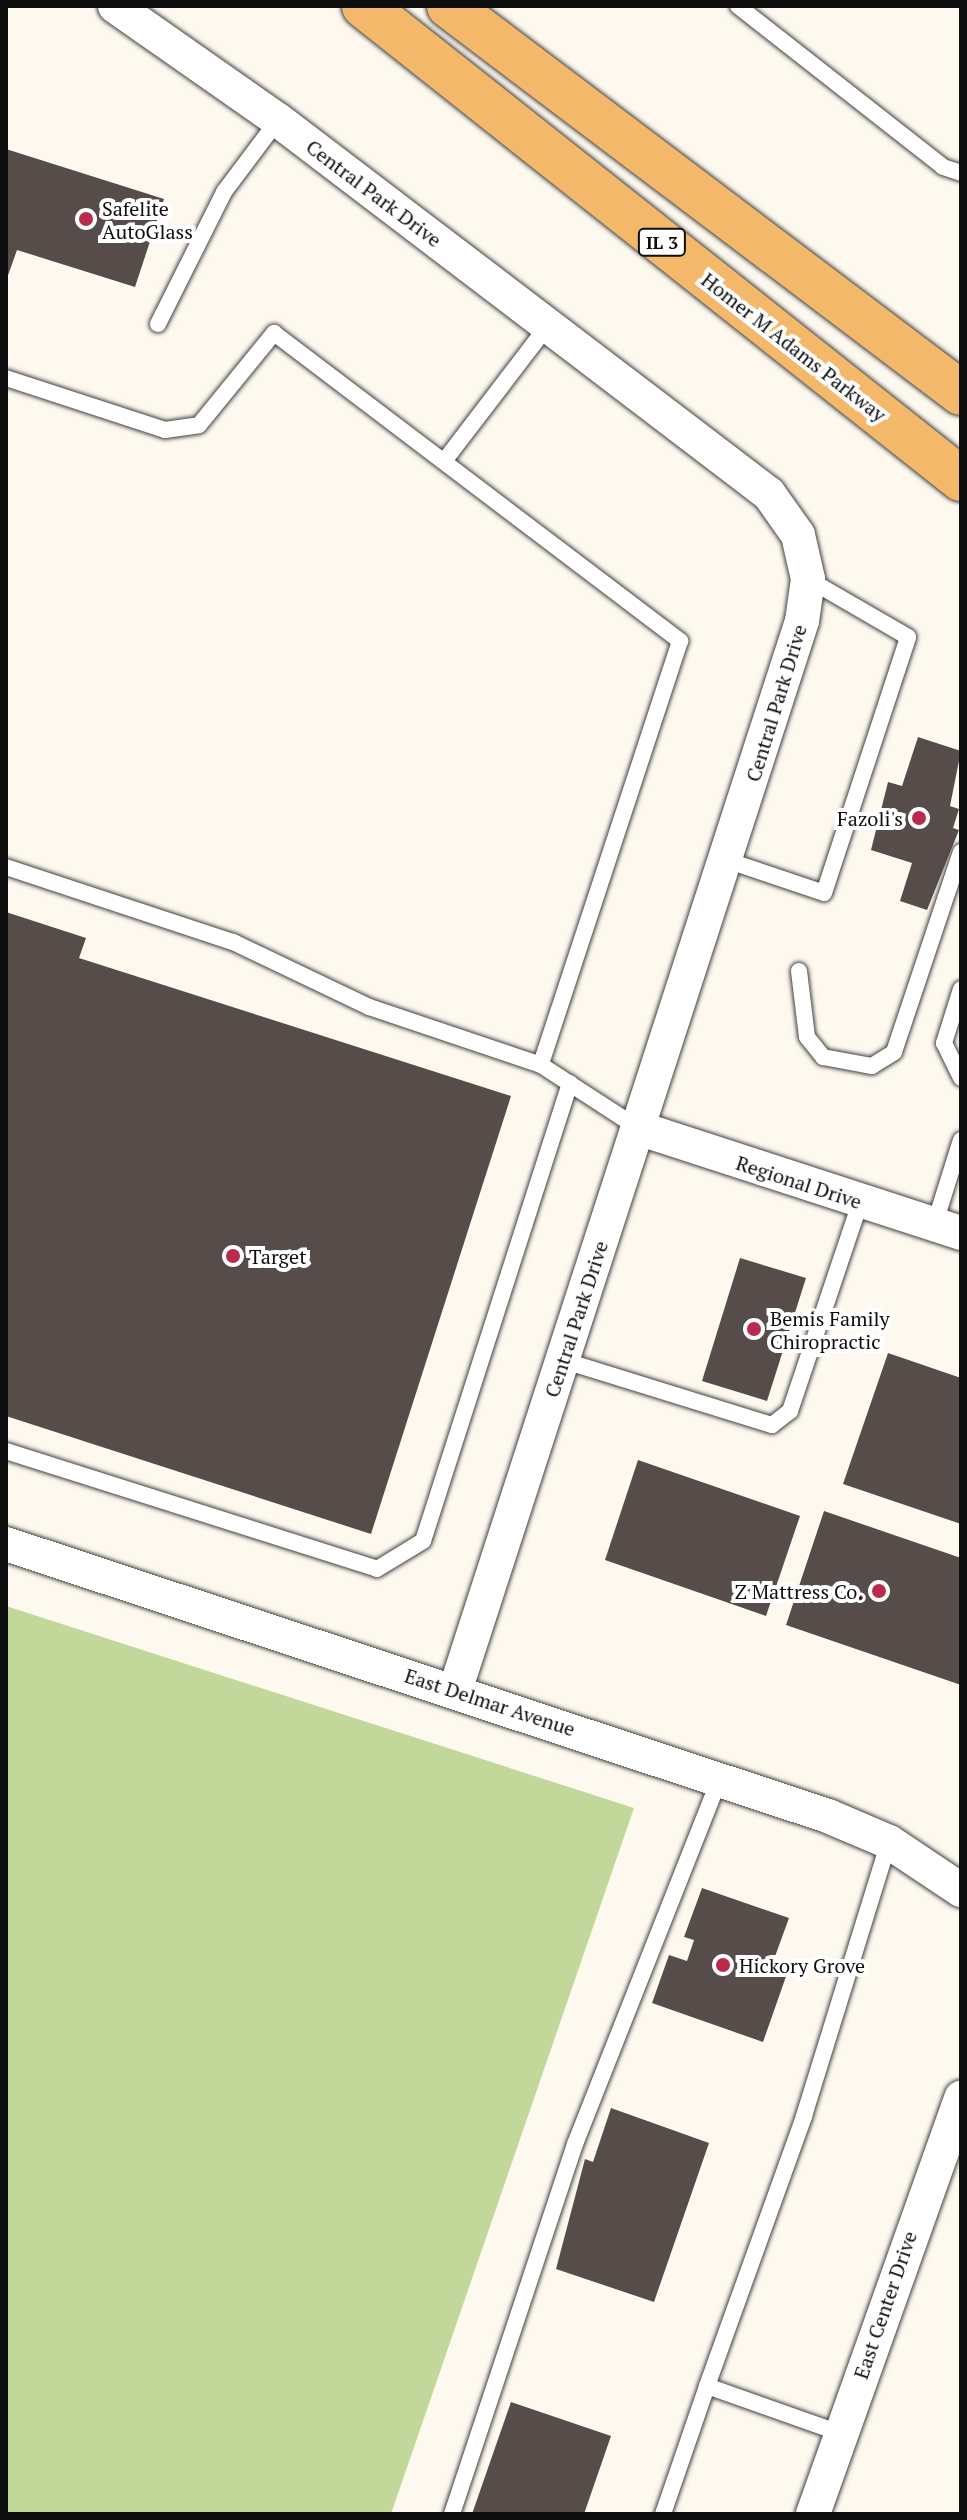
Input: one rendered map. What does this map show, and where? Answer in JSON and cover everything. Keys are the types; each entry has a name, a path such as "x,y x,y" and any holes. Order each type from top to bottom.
{"main road":[{"name":"Homer M Adams Parkway","path":"364,6 961,479"},
{"path":"449,6 961,393"}],"street":[{"name":"Central Park Drive","path":"115,6 278,120 769,494 798,535 808,579 802,621 455,1691"},
{"name":"Regional Drive","path":"638,1128 947,1230"},
{"name":"East Delmar Avenue","path":"6,1544 720,1777 889,1842 961,1890"},
{"name":"East Center Drive","path":"813,2514 961,2098"}],"lane":[{"path":"738,6 961,173"},
{"path":"158,324 224,192 278,120"},
{"path":"445,460 549,324"},
{"path":"6,378 165,430 199,425 274,333 680,641 541,1065"},
{"path":"726,860 824,893 908,637 808,579"},
{"path":"799,971 807,1037 823,1057 872,1066 894,1052 961,852"},
{"path":"6,867 233,942 369,1007 541,1065 638,1128"},
{"path":"961,989 944,1043 961,1078"},
{"path":"6,1451 377,1569 423,1541 570,1083"},
{"path":"947,1230 961,1140"},
{"path":"562,1360 772,1425 790,1411 860,1203"},
{"path":"452,2514 575,2144 720,1777"},
{"path":"663,2514 809,2102 889,1842"},
{"path":"707,2386 840,2433"}],"green space":[{"path":"6,1606 634,1808 391,2514 6,2514"}],"building":[{"path":"6,149 164,199 135,287 17,250 6,281"},
{"name":"Fazoli's","path":"918,737 961,751 950,806 959,809 953,828 959,830 927,910 900,901 912,863 871,850 888,782 902,786"},
{"name":"Target","path":"6,912 86,938 79,958 511,1096 371,1534 6,1416"},
{"name":"Bemis Family Chiropractic","path":"740,1258 806,1278 767,1401 702,1381"},
{"path":"888,1353 961,1378 961,1524 843,1484"},
{"path":"638,1460 800,1516 766,1616 605,1560"},
{"name":"Z Mattress Co.","path":"824,1511 961,1558 961,1685 786,1625"},
{"name":"Hickory Grove","path":"702,1888 789,1918 773,1962 789,1968 763,2042 652,2003 669,1955 687,1961 694,1940 684,1937"},
{"path":"611,2108 709,2143 654,2302 556,2269 585,2159 593,2162"},
{"path":"511,2402 611,2436 584,2514 472,2514"}],"place":[{"name":"Safelite AutoGlass","path":"86,219"},
{"name":"Fazoli's","path":"919,818"},
{"name":"Target","path":"233,1256"},
{"name":"Bemis Family Chiropractic","path":"754,1329"},
{"name":"Z Mattress Co.","path":"879,1591"},
{"name":"Hickory Grove","path":"723,1965"}]}
